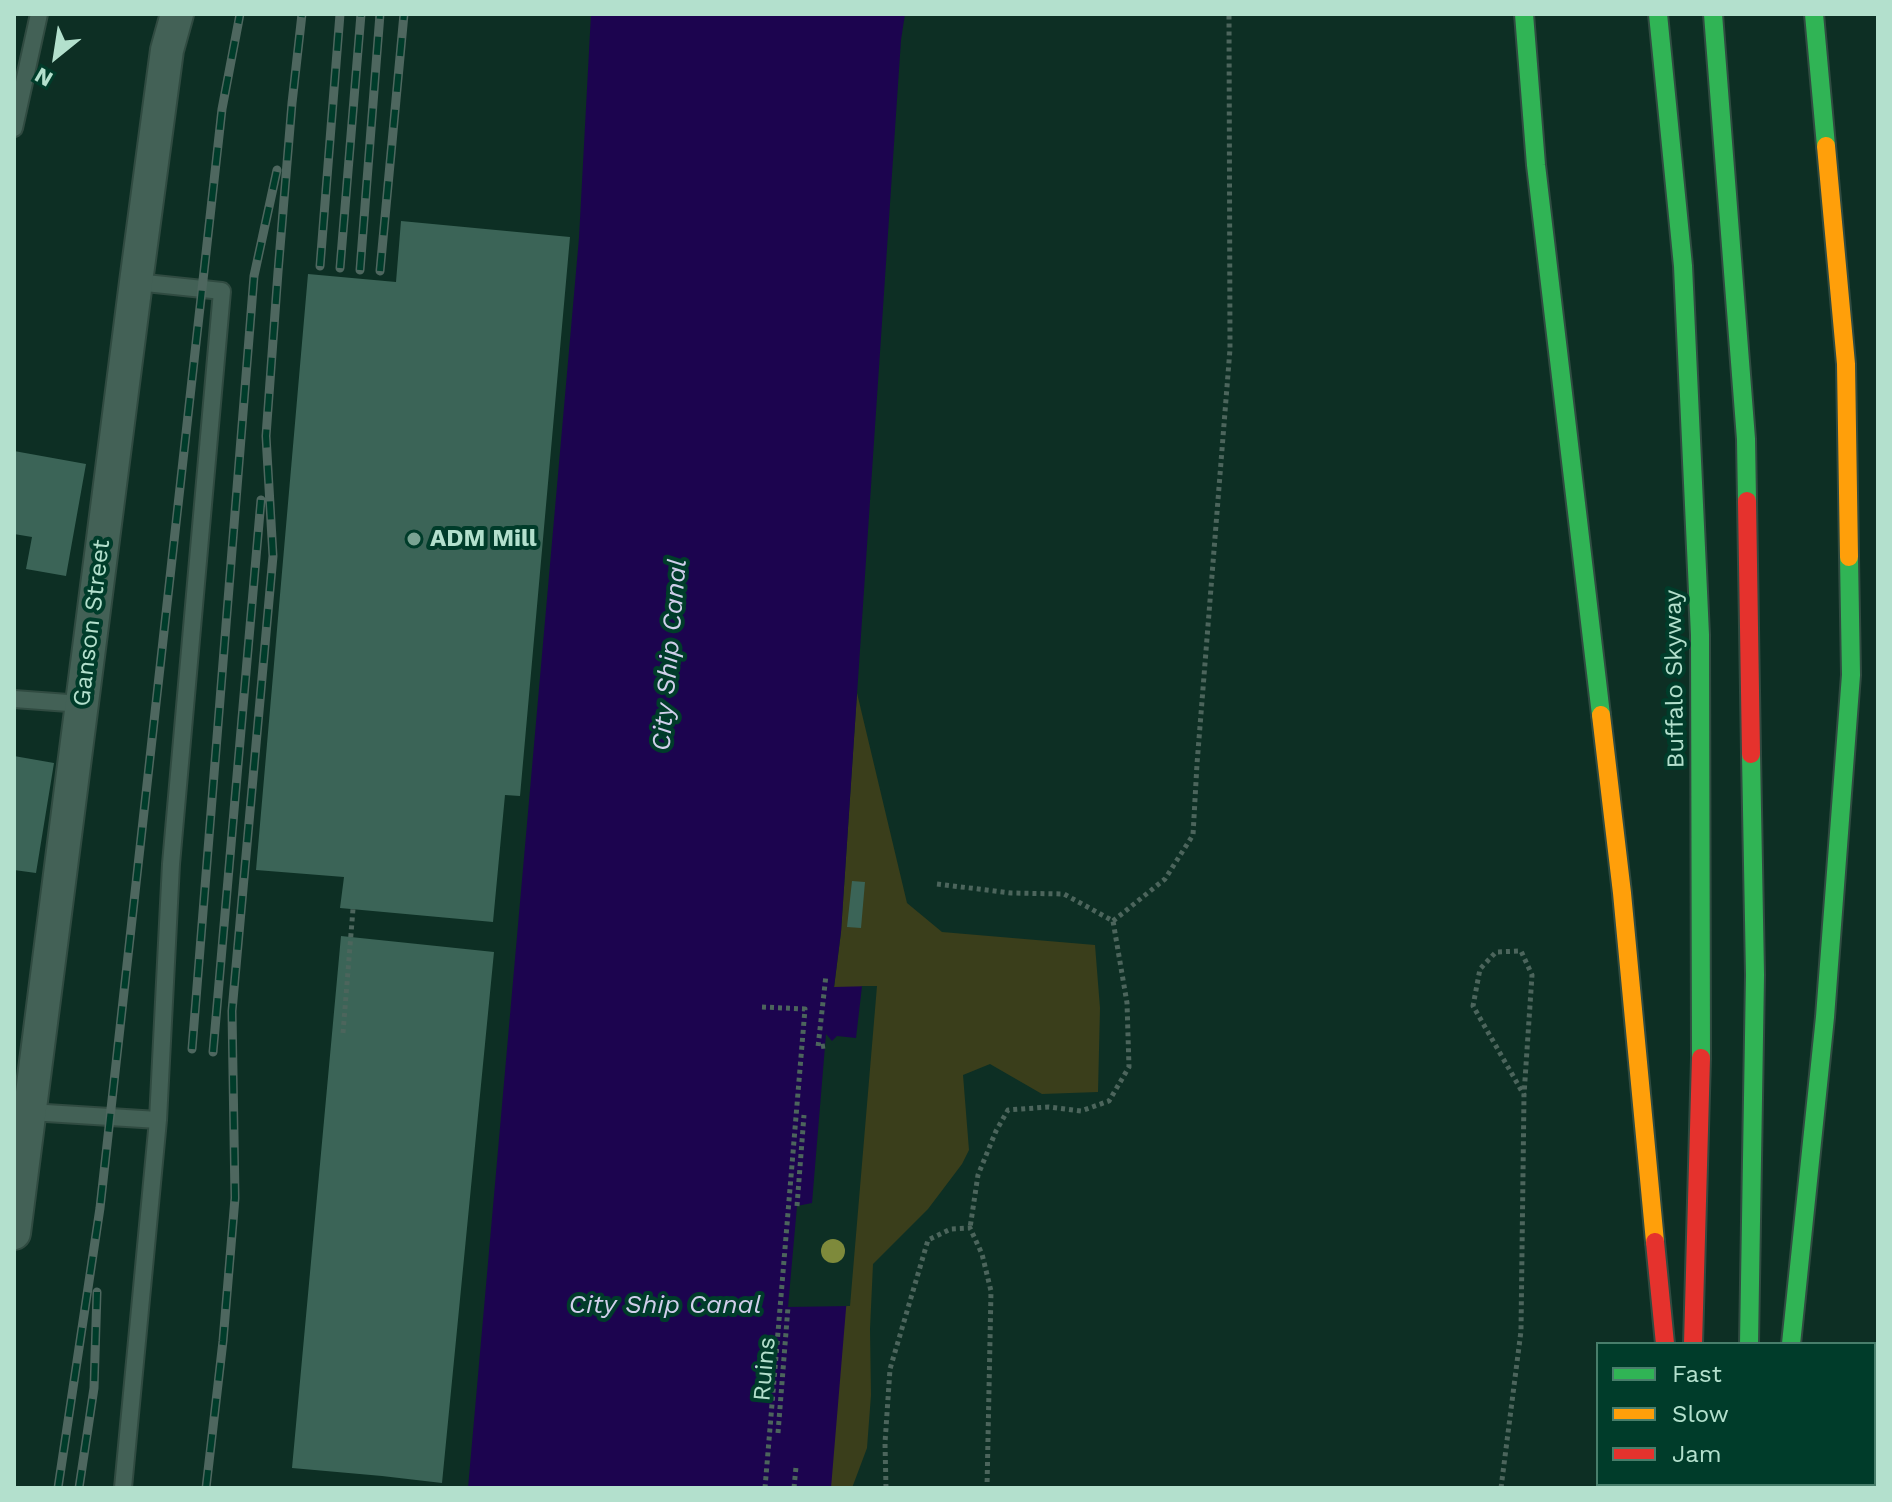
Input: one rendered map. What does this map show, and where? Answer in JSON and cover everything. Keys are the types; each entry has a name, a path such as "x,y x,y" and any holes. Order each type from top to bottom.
{"highway":[{"path":"1524,14 1536,165 1622,893 1665,1342"},
{"name":"Buffalo Skyway","path":"1658,14 1683,266 1700,635 1702,1010 1693,1342"},
{"path":"1713,14 1746,439 1755,975 1749,1342"},
{"path":"1791,1342 1825,1017 1851,675 1846,364 1814,14"}],"street":[{"name":"Ganson Street","path":"14,1233 30,1112 30,1064 82,704 167,50 177,14"}],"lane":[{"path":"14,128 39,14"},
{"path":"123,1488 158,1120 171,864 222,291 136,282"},
{"path":"14,699 82,704"},
{"path":"30,1112 158,1120"}],"path":[{"path":"1113,921 1165,879 1193,835 1230,349 1229,14"},
{"path":"937,884 1011,893 1064,894 1113,921"},
{"path":"343,1033 353,909"},
{"path":"987,1488 991,1291 982,1254 970,1228 978,1175 1008,1110 1049,1107 1081,1111 1109,1101 1129,1067 1127,1003 1113,921"},
{"path":"1501,1488 1521,1331 1524,1095 1532,975 1521,951 1496,952 1480,969 1473,1006 1524,1095"},
{"path":"825,1046 818,1047 826,975"},
{"path":"762,1007 805,1009 765,1488"},
{"path":"797,1206 804,1115"},
{"path":"886,1488 885,1443 890,1369 928,1240 951,1229 970,1228"},
{"name":"Ruins","path":"778,1433 788,1307"},
{"path":"794,1488 796,1467"}],"green space":[{"path":"857,693 907,903 942,932 1095,945 1100,1008 1098,1092 1042,1094 990,1064 963,1075 969,1150 928,1209 873,1264 867,1448 852,1488 823,1488 834,988 841,932"}],"water":[{"name":"City Ship Canal","path":"591,14 905,14 841,932 834,987 873,986 831,1488 468,1488 579,238"}],"pier":[{"path":"862,986 877,986 850,1306 788,1307 797,1206 812,1203 826,1034 832,1041 837,1036 856,1038"}],"building":[{"name":"ADM Mill","path":"401,221 570,237 520,796 505,795 493,922 340,908 344,877 256,870 308,274 396,282"},
{"path":"14,451 86,464 66,576 26,569 32,537 14,534"},
{"path":"14,756 54,763 36,873 14,870"},
{"path":"852,881 865,882 861,928 847,927"},
{"path":"341,936 494,952 442,1483 292,1468"}],"railway":[{"path":"58,1488 100,1208 222,109 240,14"},
{"path":"206,1488 235,1198 232,1011 273,556 266,436 302,14"},
{"path":"320,266 340,14"},
{"path":"340,268 361,14"},
{"path":"360,270 380,14"},
{"path":"380,271 404,14"},
{"path":"192,1049 254,276 277,170"},
{"path":"213,1052 261,500"},
{"path":"79,1488 94,1388 97,1292"}],"traffic: fast":[{"path":"1524,14 1536,165 1601,715"},
{"path":"1658,14 1683,266 1700,635 1701,1058"},
{"path":"1713,14 1746,439 1747,501"},
{"path":"1814,14 1826,146"},
{"path":"1791,1342 1825,1017 1851,675 1849,557"},
{"path":"1749,1342 1755,975 1751,754"}],"traffic: slow":[{"path":"1826,146 1846,364 1849,557"},
{"path":"1601,715 1622,893 1655,1242"}],"traffic: jam":[{"path":"1747,501 1751,754"},
{"path":"1693,1342 1701,1058"},
{"path":"1655,1242 1665,1342"}],"place":[{"name":"ADM Mill","path":"414,539"}]}
